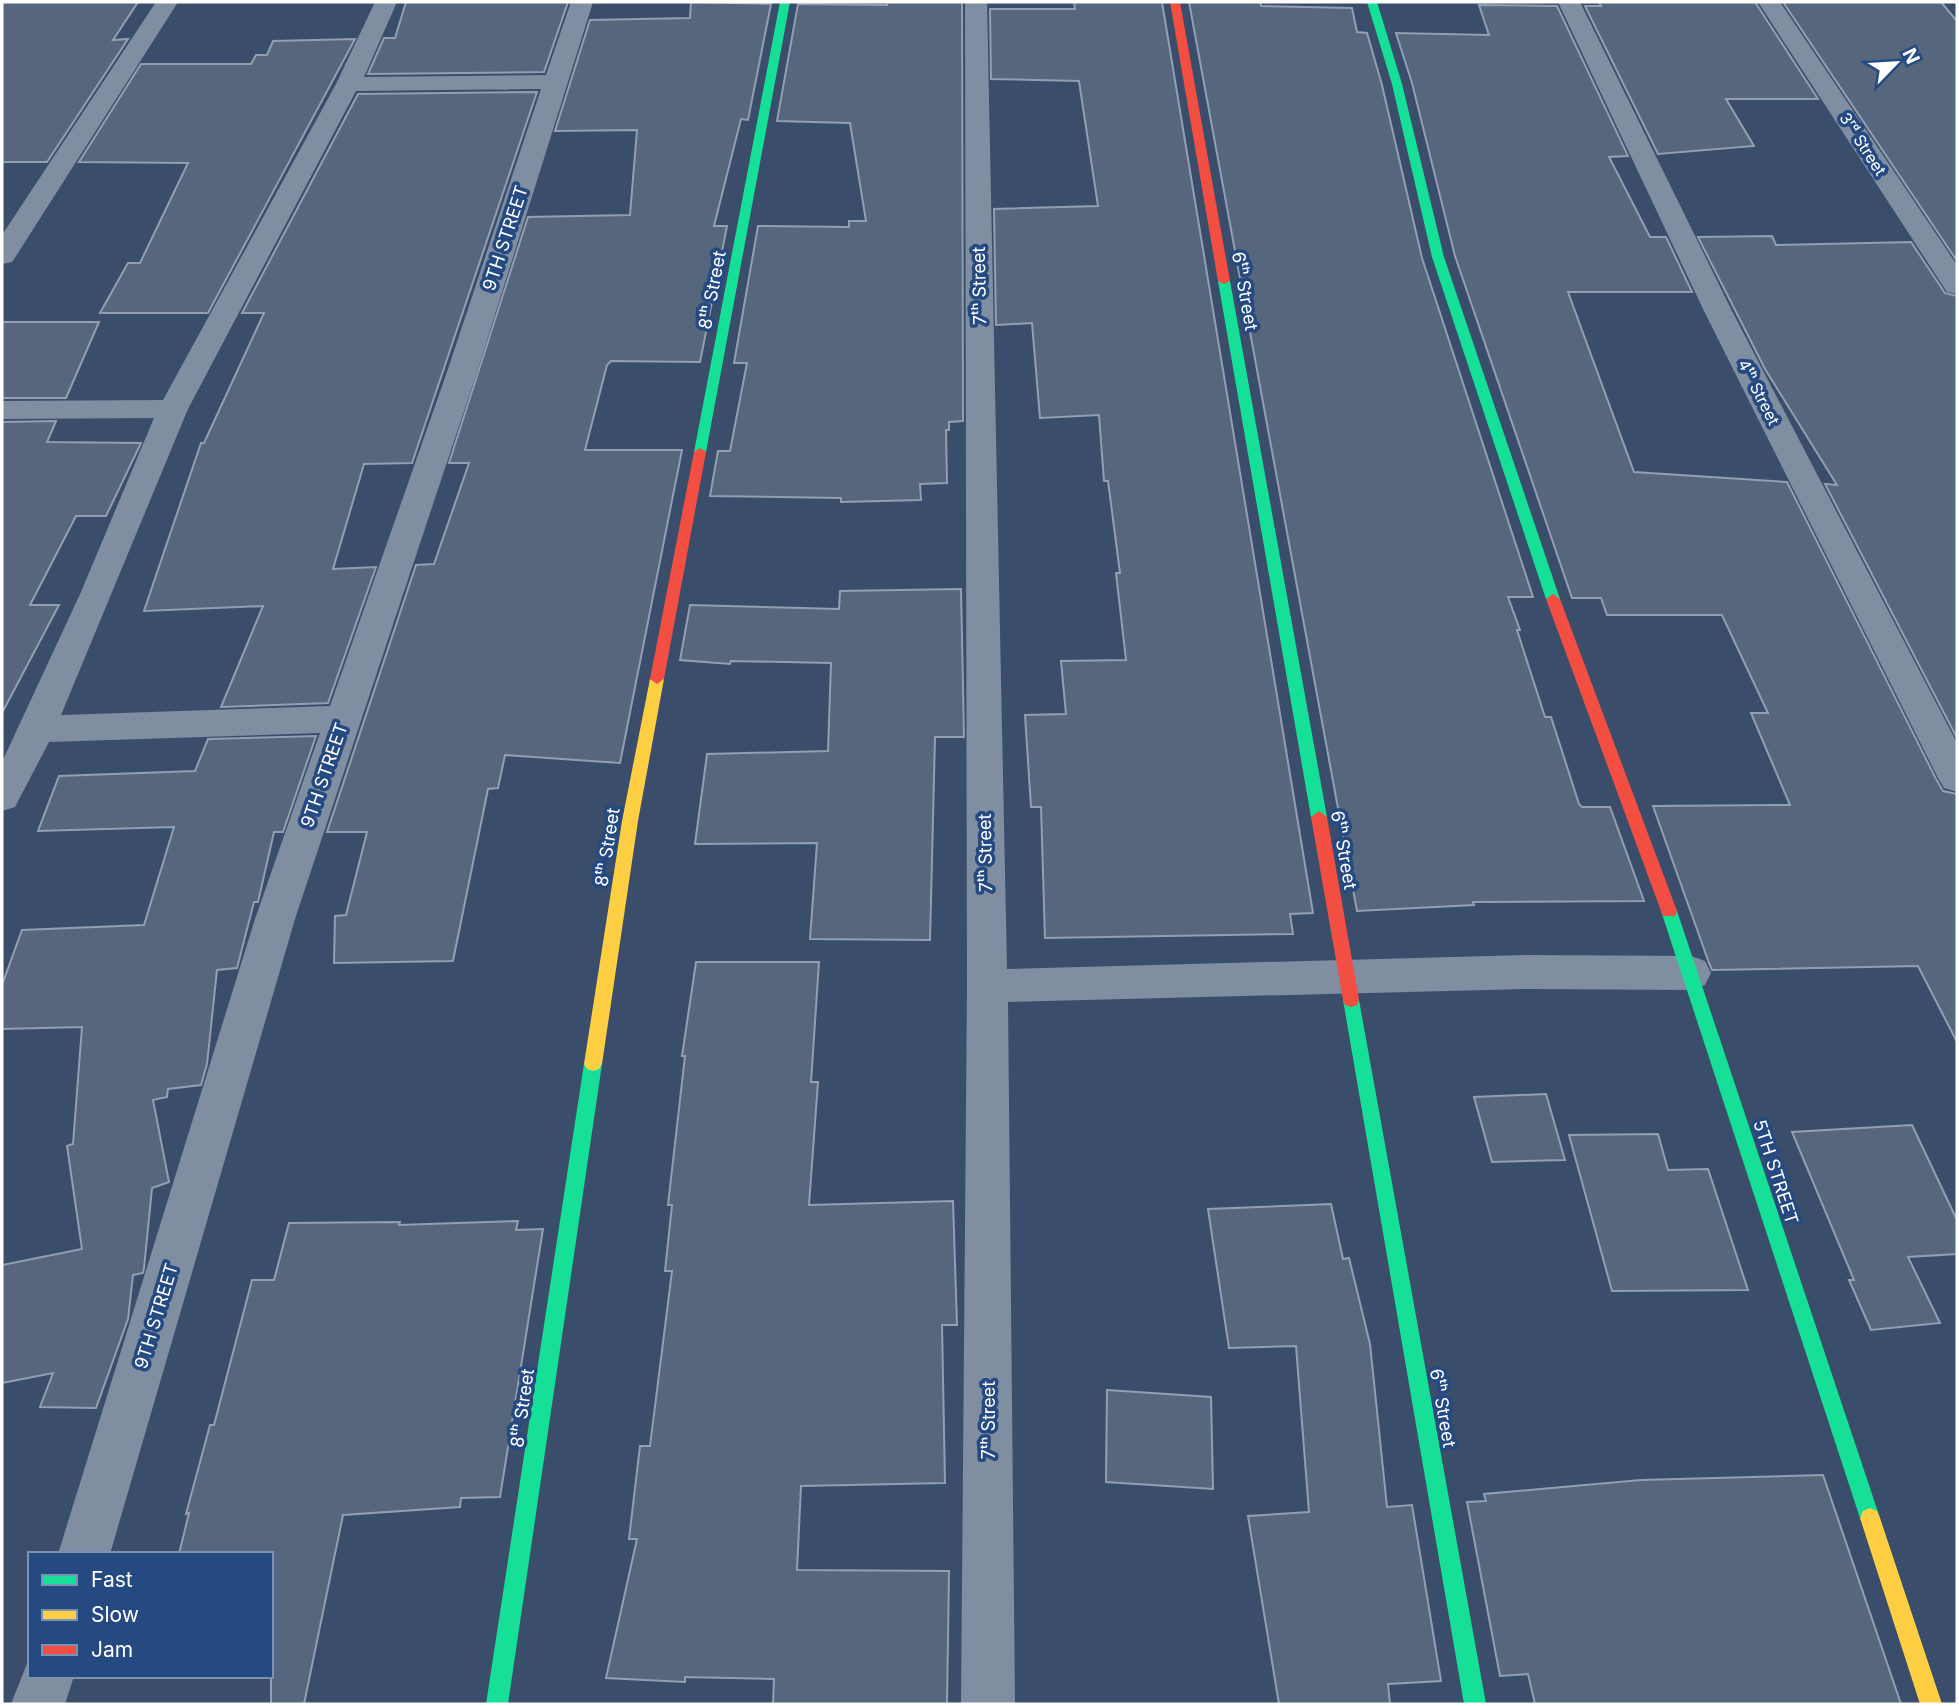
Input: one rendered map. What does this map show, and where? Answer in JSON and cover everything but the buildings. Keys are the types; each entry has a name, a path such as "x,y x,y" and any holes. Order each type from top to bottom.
{"street":[{"path":"2,256 167,2"},
{"path":"2,797 37,729 98,592 173,409 348,84 386,2"},
{"name":"9TH STREET","path":"85,1552 275,919 462,372 582,2"},
{"name":"8ᵗʰ Street","path":"497,1704 630,821 785,2"},
{"name":"7ᵗʰ Street","path":"976,2 987,986 988,1704"},
{"name":"6ᵗʰ Street","path":"1175,2 1475,1704"},
{"name":"5TH STREET","path":"1372,2 1397,84 1438,257 1572,656 1650,853 1931,1704"},
{"name":"4ᵗʰ Street","path":"1569,2 1718,311 1957,778"},
{"name":"3ʳᵈ Street","path":"1769,2 1957,286"},
{"path":"348,84 555,82"},
{"path":"2,410 173,409"},
{"path":"37,729 343,719"},
{"path":"987,986 1526,972 1690,973"},
{"path":"38,1704 46,1678"}],"traffic: fast":[{"path":"700,452 785,2"},
{"path":"1372,2 1397,84 1438,257 1553,599"},
{"path":"1224,281 1319,817"},
{"path":"1669,911 1870,1518"},
{"path":"1351,1000 1475,1704"},
{"path":"497,1704 593,1064"}],"traffic: slow":[{"path":"593,1064 630,821 657,679"},
{"path":"1870,1518 1931,1704"}],"traffic: jam":[{"path":"1175,2 1224,281"},
{"path":"657,679 700,452"},
{"path":"1553,599 1669,911"},
{"path":"1319,817 1351,1000"}]}
